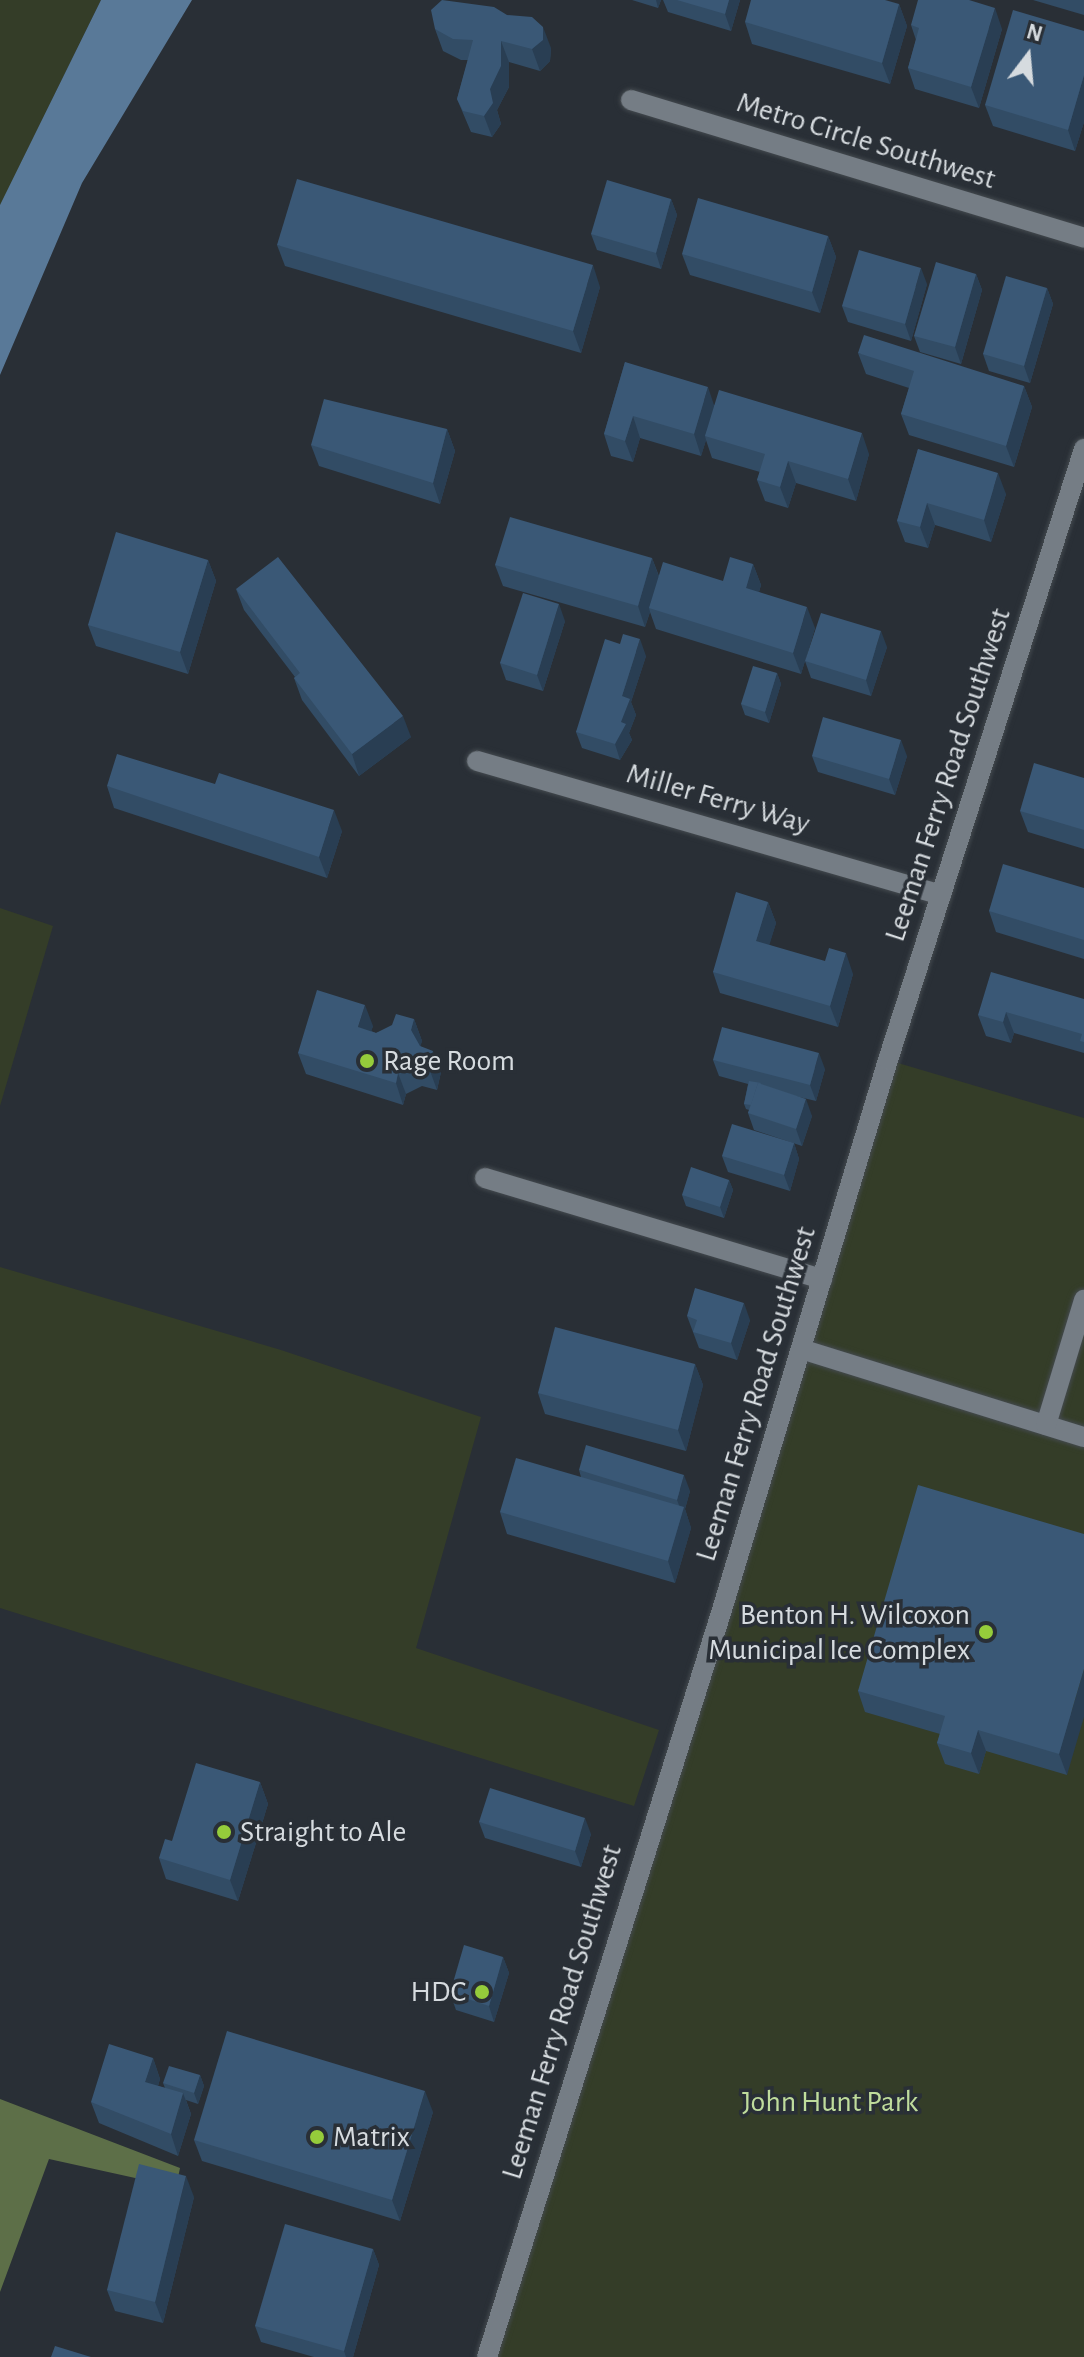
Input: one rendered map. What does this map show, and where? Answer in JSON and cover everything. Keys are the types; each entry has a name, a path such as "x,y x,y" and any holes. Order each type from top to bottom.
{"street":[{"name":"Metro Circle Southwest","path":"631,100 1084,238"},
{"name":"Leeman Ferry Road Southwest","path":"487,2357 941,895 1084,449"},
{"name":"Miller Ferry Way","path":"477,761 941,895"},
{"path":"485,1178 822,1279"},
{"path":"1046,1425 1084,1300"},
{"path":"801,1349 1084,1437"}],"green space":[{"path":"0,0 101,0 0,206"},
{"path":"0,908 53,926 0,1106"},
{"name":"John Hunt Park","path":"888,1060 1084,1118 1084,2357 487,2357"},
{"path":"0,1267 281,1350 481,1417 416,1648 659,1730 634,1806 0,1608"},
{"path":"0,2099 180,2168 176,2187 49,2159 0,2292"}],"water":[{"path":"101,0 192,0 82,183 0,375 0,205"}],"building":[{"path":"442,0 494,7 507,15 532,17 543,27 543,40 532,49 501,41 501,66 490,89 493,103 484,116 463,111 457,99 473,40 453,39 435,29 431,10"},
{"path":"677,0 729,0 725,14"},
{"path":"751,0 885,0 899,4 882,63 745,22"},
{"path":"918,0 969,0 995,8 971,87 908,68 919,28 911,25"},
{"path":"1013,10 1084,31 1084,75 1068,130 985,105"},
{"path":"297,179 593,265 573,331 277,245"},
{"path":"607,180 671,199 656,253 591,234"},
{"path":"698,198 828,236 812,292 682,254"},
{"path":"859,250 921,268 905,324 842,306"},
{"path":"936,262 976,274 955,347 914,336"},
{"path":"1006,276 1047,288 1024,366 983,354"},
{"path":"864,335 1024,386 1006,446 901,414 914,371 858,353"},
{"path":"625,362 708,387 694,434 633,416 625,441 604,434"},
{"path":"719,390 862,433 848,479 788,461 780,487 757,480 765,454 705,436"},
{"path":"324,399 447,429 433,483 311,445"},
{"path":"918,449 998,473 984,520 927,503 920,527 897,521"},
{"path":"510,517 652,558 638,606 495,565"},
{"path":"116,532 208,560 180,652 88,625"},
{"path":"278,557 403,716 352,754 294,678 300,673 236,589"},
{"path":"730,557 753,564 746,588 807,607 793,653 649,608 663,562 723,581"},
{"path":"523,593 559,604 537,675 500,663"},
{"path":"821,613 881,631 866,680 805,661"},
{"path":"623,634 640,639 622,696 630,699 621,722 626,724 615,744 576,732 605,639 620,644"},
{"path":"753,666 777,673 765,712 741,704"},
{"path":"823,717 901,740 889,779 812,756"},
{"path":"117,754 215,784 219,773 334,810 319,857 107,786"},
{"path":"1034,763 1084,778 1084,830 1020,811"},
{"path":"1003,864 1084,888 1084,940 989,911"},
{"path":"736,892 768,902 756,941 825,961 829,948 846,953 830,1006 713,972"},
{"path":"991,972 1084,999 1084,1042 1080,1041 1082,1034 1006,1012 1003,1022 978,1015"},
{"path":"317,990 365,1005 358,1027 376,1033 392,1025 396,1014 414,1019 411,1030 420,1046 433,1051 429,1068 415,1065 398,1073 396,1083 298,1053"},
{"path":"722,1027 819,1053 810,1085 713,1060"},
{"path":"749,1081 761,1083 758,1083 751,1105 744,1104"},
{"path":"758,1083 806,1099 796,1129 748,1113"},
{"path":"732,1124 794,1143 784,1175 722,1156"},
{"path":"691,1167 729,1180 720,1207 682,1195"},
{"path":"695,1288 744,1303 731,1343 693,1332 697,1320 687,1316"},
{"path":"555,1327 695,1364 678,1430 538,1393"},
{"path":"586,1445 684,1475 677,1500 579,1470"},
{"path":"516,1458 684,1507 668,1561 500,1512"},
{"name":"Benton H. Wilcoxon Municipal Ice Complex","path":"918,1485 1084,1534 1084,1669 1059,1754 978,1730 971,1753 937,1743 945,1716 858,1691"},
{"name":"Straight to Ale","path":"196,1763 260,1782 230,1880 159,1858 165,1839 172,1841"},
{"path":"490,1788 585,1818 575,1851 479,1822"},
{"path":"464,1945 503,1957 489,2006 450,1993"},
{"name":"Matrix","path":"227,2031 425,2091 392,2200 194,2140"},
{"path":"109,2044 153,2058 145,2082 183,2093 171,2134 91,2102"},
{"path":"169,2066 200,2075 194,2093 163,2083"},
{"path":"139,2164 186,2176 155,2302 107,2290"},
{"path":"285,2224 373,2249 344,2351 255,2326"},
{"path":"55,2346 91,2357 51,2357"}],"place":[{"name":"Rage Room","path":"367,1061"},
{"name":"Benton H. Wilcoxon Municipal Ice Complex","path":"986,1632"},
{"name":"Straight to Ale","path":"224,1832"},
{"name":"HDC","path":"482,1992"},
{"name":"Matrix","path":"317,2137"}]}
